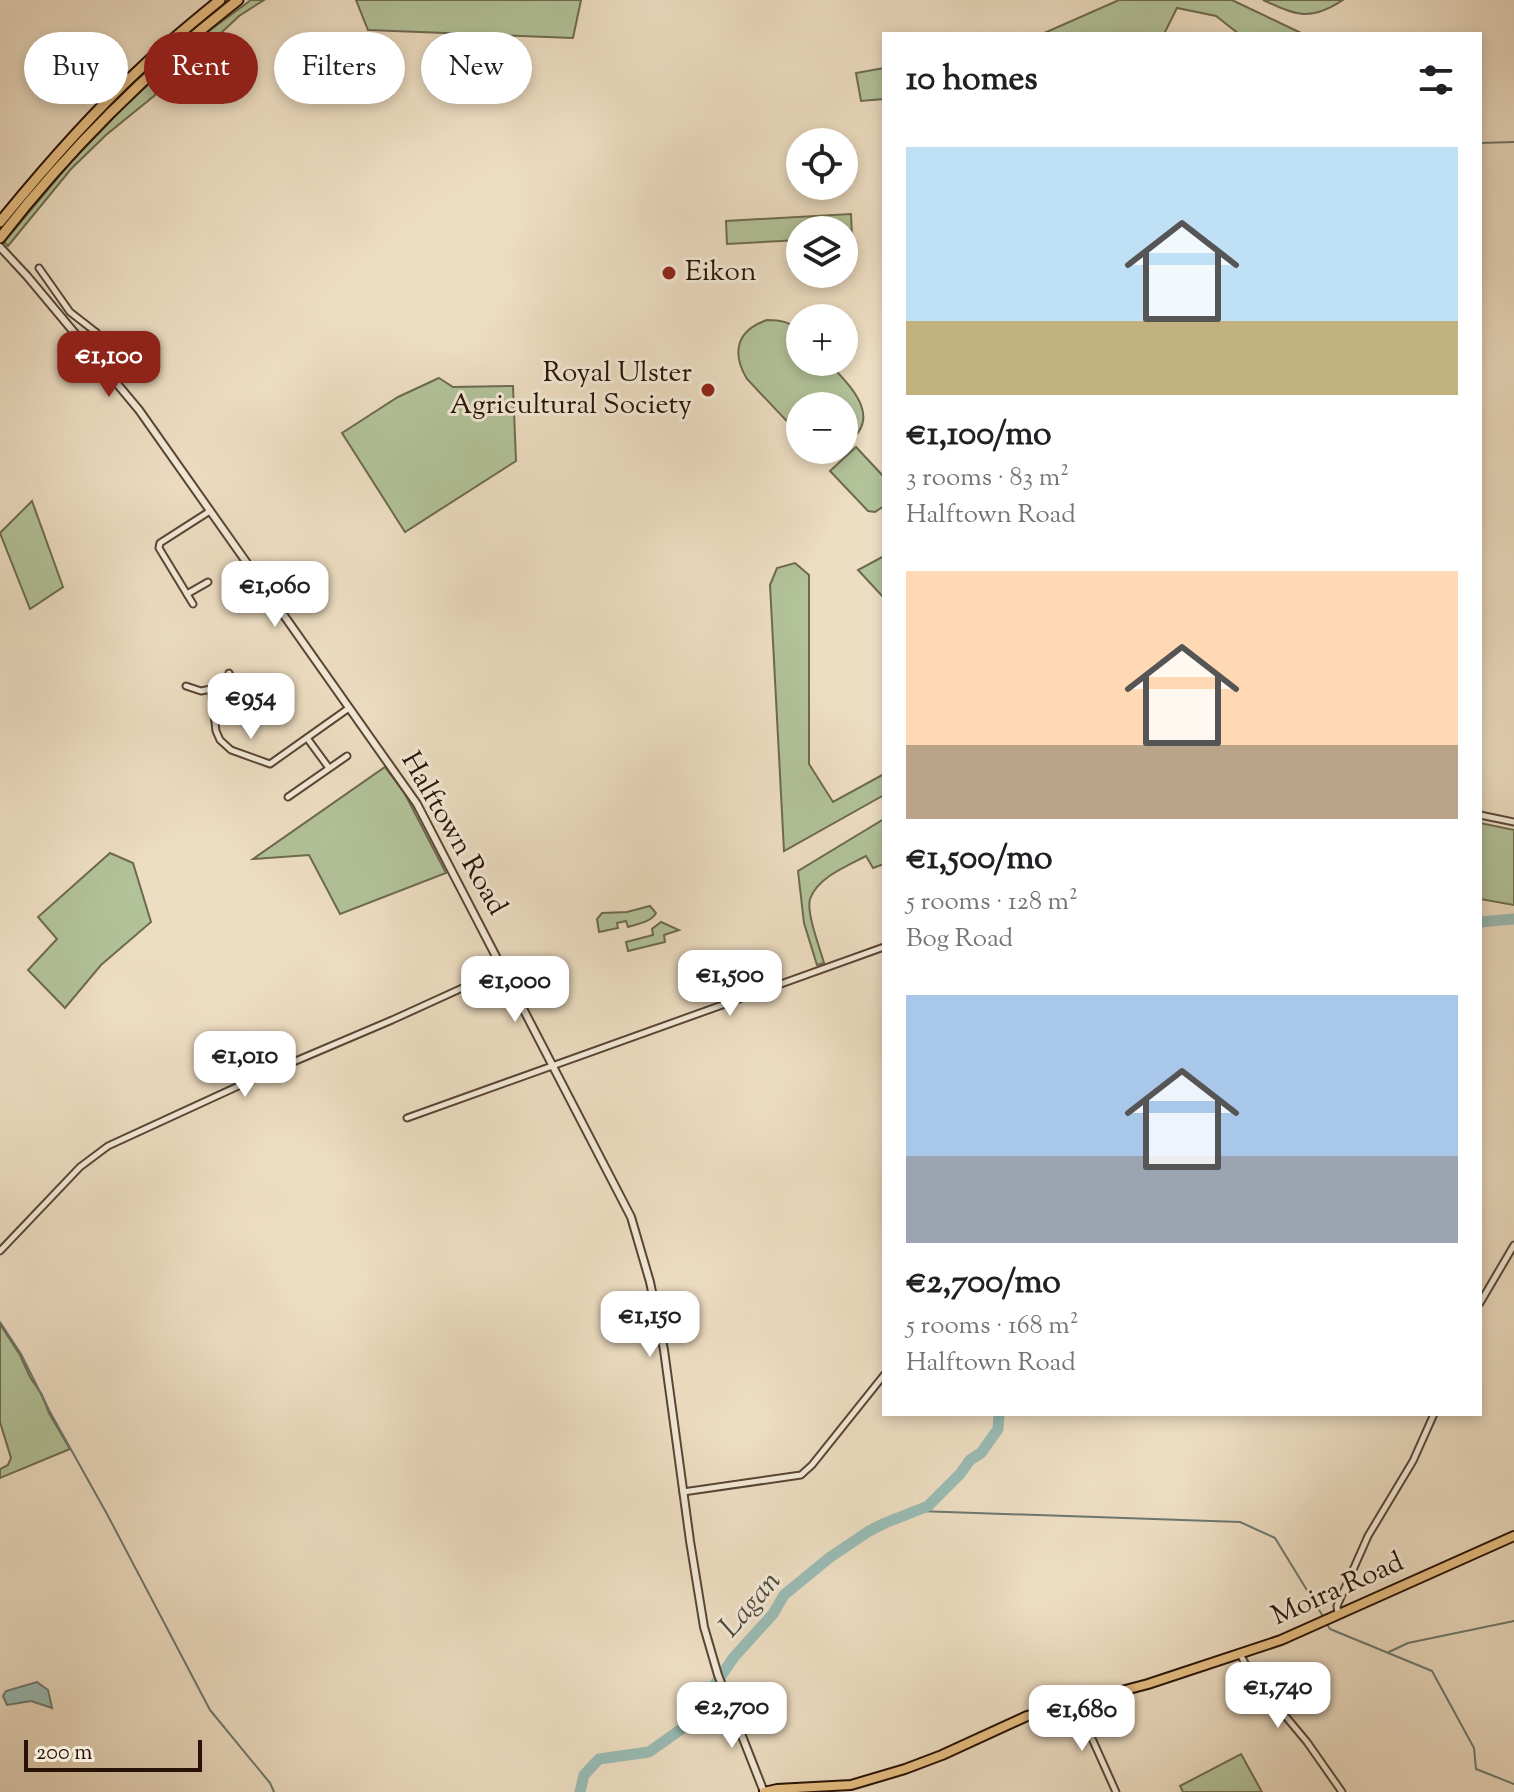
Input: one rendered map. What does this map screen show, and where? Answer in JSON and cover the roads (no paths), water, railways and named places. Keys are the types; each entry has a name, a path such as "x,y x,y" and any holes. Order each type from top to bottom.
{"highway":[{"path":"0,222 101,107 151,58 220,0"},
{"path":"0,238 107,115 167,59 238,0"},
{"name":"Moira Road","path":"764,1792 851,1785 874,1779 942,1755 1027,1716 1148,1684 1281,1640 1514,1536"}],"street":[{"name":"Halftown Road","path":"0,247 139,410 417,804 621,1198 636,1233 650,1282 664,1350 701,1613 713,1660 764,1792"},
{"name":"Halftown Road","path":"39,268 70,312 97,333 95,341 87,349"},
{"path":"193,604 159,548 160,543 210,511"},
{"path":"187,594 208,582"},
{"path":"186,686 201,691 232,687 235,685 229,673"},
{"path":"211,689 220,740 231,750 270,764 349,708"},
{"path":"307,738 329,768"},
{"path":"288,797 347,756"},
{"path":"1482,815 1514,822"},
{"path":"407,1118 882,948"},
{"path":"0,1251 98,1151 504,969"},
{"path":"1482,1300 1514,1245"},
{"path":"683,1492 801,1475 882,1378"},
{"path":"1329,1618 1368,1536 1413,1461 1433,1416"},
{"path":"1240,1654 1252,1676 1307,1742 1342,1792"},
{"path":"1076,1703 1116,1792"}],"water":[{"path":"37,1682 48,1690 52,1708 31,1701 7,1705 3,1696 6,1691"}],"waterway":[{"path":"1482,143 1514,142"},
{"name":"Lagan","path":"1482,922 1514,919"},
{"path":"0,1322 21,1354 210,1710 274,1792"},
{"name":"Lagan","path":"580,1792 584,1775 599,1759 649,1752 687,1725 734,1657 773,1614 784,1595 829,1558 869,1531 928,1506 970,1460 981,1453 998,1429 999,1416"},
{"path":"918,1511 1240,1522 1275,1538 1324,1618"},
{"path":"1389,1652 1408,1643 1514,1621"},
{"path":"1327,1624 1330,1629 1432,1671 1474,1748 1476,1769 1514,1784"}],"place":[{"name":"Eikon","path":"669,273"},
{"name":"Royal Ulster Agricultural Society","path":"708,390"}]}
